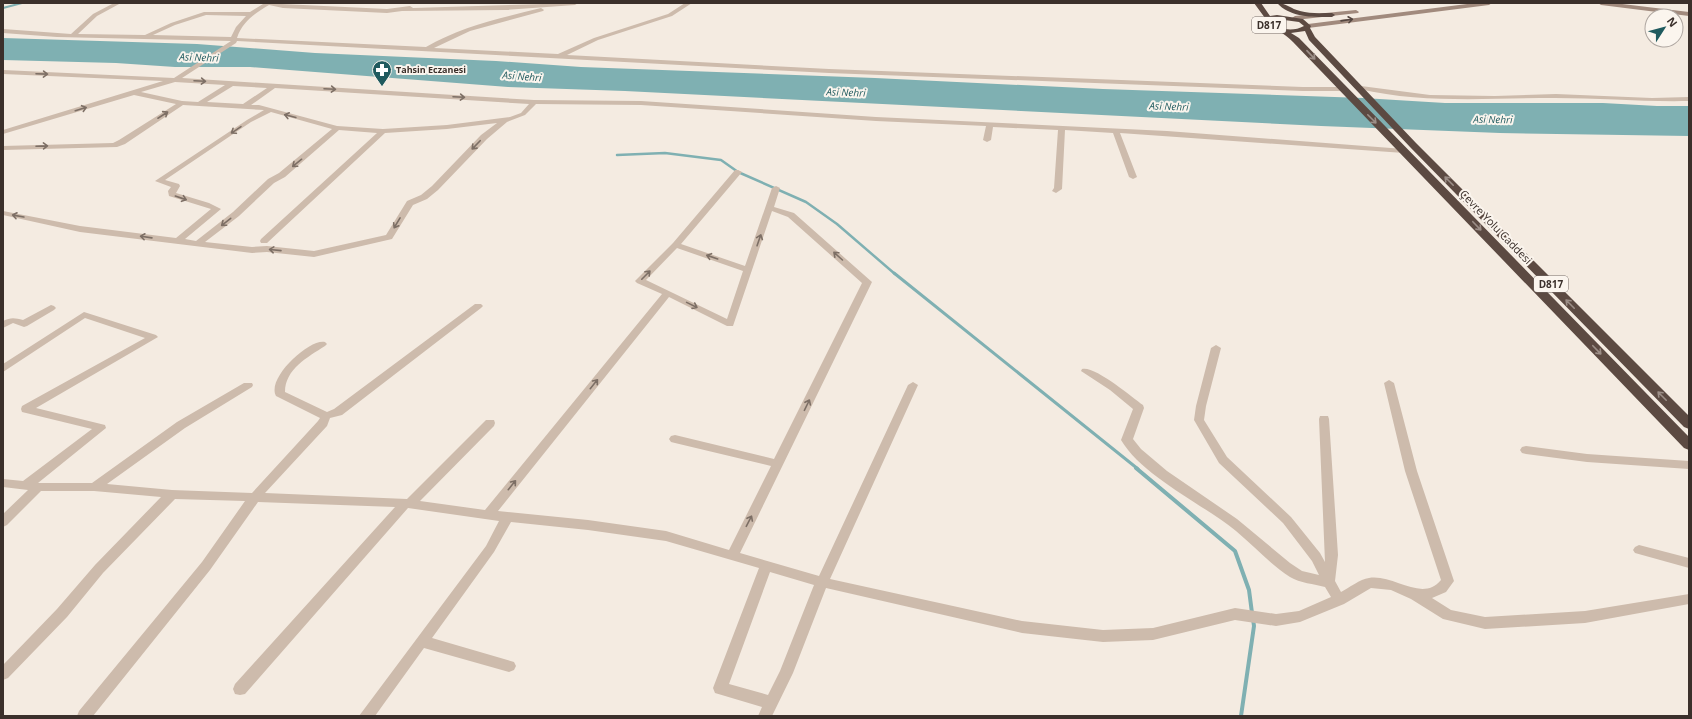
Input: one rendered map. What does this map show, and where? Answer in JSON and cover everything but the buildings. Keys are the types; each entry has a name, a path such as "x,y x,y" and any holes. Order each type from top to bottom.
{"highway":[{"name":"Çevre Yolu Caddesi","path":"1257,3 1266,13 1268,18 1266,22 1268,24 1282,30 1296,40 1344,91 1405,147 1689,424"},
{"name":"Çevre Yolu Caddesi","path":"1274,3 1292,18 1305,22 1312,38 1363,91 1405,147 1689,445"},
{"path":"1280,3 1286,8 1301,13 1332,15"},
{"name":"D817","path":"1268,18 1277,16 1292,18"},
{"name":"D817","path":"1282,30 1300,31 1308,27"}],"street":[{"path":"73,35 95,15 118,3"},
{"path":"334,8 347,3"},
{"path":"404,10 423,3"},
{"path":"3,132 174,80 234,41 239,26 250,14 266,4 387,11 505,8 575,3"},
{"path":"559,56 596,39 670,15 689,3"},
{"path":"1419,5 1434,3"},
{"path":"1308,27 1373,17 1489,3"},
{"path":"1601,3 1689,14"},
{"path":"1645,3 1689,9"},
{"path":"428,49 442,39 549,8 552,5"},
{"path":"1292,18 1361,12"},
{"path":"146,37 173,24 206,13 250,14"},
{"path":"3,31 428,49 829,71 1344,91"},
{"path":"3,72 233,83 534,102 641,103 876,119 1405,147"},
{"path":"199,104 233,83"},
{"path":"246,105 274,86"},
{"path":"1363,91 1442,97 1556,96 1652,100 1689,99"},
{"path":"134,93 182,103 246,105 337,128 383,131 447,127 506,120 523,114 534,102"},
{"path":"3,148 114,146 182,103"},
{"path":"178,241 217,209 204,203 195,202 172,194 172,191 176,186 159,181 249,121 270,110"},
{"path":"3,214 80,229 197,244 314,254 389,237 410,203 424,196 435,188 484,137 506,120"},
{"path":"987,140 990,125"},
{"path":"197,244 236,214 271,181 298,162 337,128"},
{"path":"1056,191 1058,189 1062,128"},
{"path":"264,240 383,131"},
{"path":"1116,131 1133,178"},
{"path":"738,172 676,244 640,281 668,293 730,324 776,188"},
{"path":"732,556 867,282 791,215 770,208"},
{"path":"676,244 748,270"},
{"path":"488,515 668,293"},
{"path":"322,344 297,360 281,379 279,387 280,394 326,416 338,412 478,306"},
{"path":"3,325 12,320 24,324 51,308"},
{"path":"3,368 84,315 153,337 26,409 101,428 32,486 3,522"},
{"path":"1216,348 1201,406 1199,420 1223,460 1287,520 1316,557 1339,600"},
{"path":"1086,371 1114,388 1139,408 1127,440 1162,473 1196,498 1233,522 1295,574 1329,582"},
{"path":"1389,383 1411,471 1448,581 1444,588 1434,594 1416,595"},
{"path":"94,487 187,421 248,385"},
{"path":"765,716 786,673 822,582 913,386"},
{"path":"84,716 206,566 256,497 323,423 326,416"},
{"path":"1324,419 1332,555 1329,582"},
{"path":"240,689 408,504 490,423"},
{"path":"675,439 778,464"},
{"path":"1526,450 1587,458 1689,464"},
{"path":"3,483 32,486 94,487 172,494 408,504 507,518 588,525 666,536 822,582 1022,627 1102,636 1153,634 1235,614 1276,620 1300,616 1339,600 1369,583 1392,585 1416,595 1448,615 1484,623 1585,617 1689,599"},
{"path":"3,674 62,613 99,569 172,494"},
{"path":"366,716 490,549 507,518"},
{"path":"1639,550 1689,564"},
{"path":"766,566 720,688 771,703"},
{"path":"421,641 509,666"}],"water":[{"name":"Asi Nehri","path":"3,38 197,44 315,53 496,61 581,67 875,78 1103,89 1363,98 1445,103 1603,103 1689,106 1689,136 1500,133 1321,126 625,91 508,87 250,67 175,67 116,63 3,60"}],"waterway":[{"path":"3,8 22,3"},
{"path":"617,155 665,153 721,160 738,172 806,202 837,224 895,274"},
{"path":"894,273 1138,469"},
{"path":"1136,468 1235,551 1249,590 1252,613"},
{"path":"1241,716 1254,626 1253,619"}],"place":[{"name":"Tahsin Eczanesi","path":"382,87"}]}
